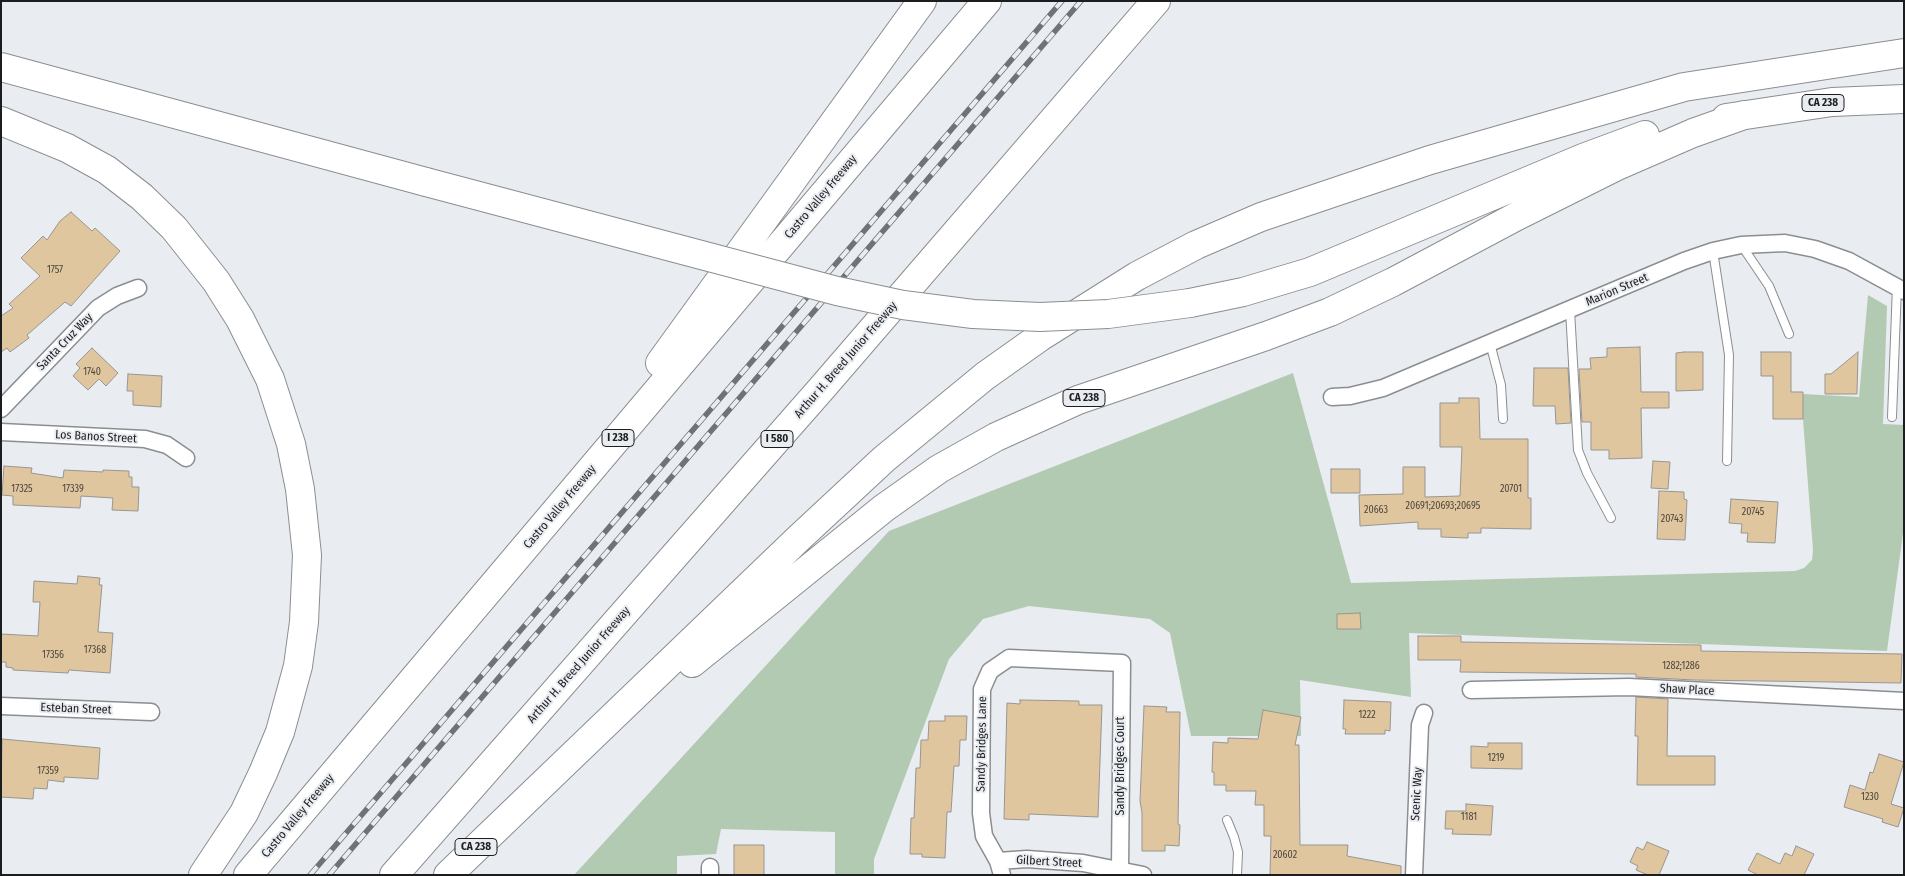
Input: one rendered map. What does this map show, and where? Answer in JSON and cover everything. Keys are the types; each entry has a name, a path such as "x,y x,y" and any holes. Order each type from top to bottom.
{"highway":[{"path":"531,542 922,1"},
{"name":"Castro Valley Freeway","path":"248,875 987,1"},
{"name":"Arthur H. Breed Junior Freeway","path":"394,875 822,388 1156,1"},
{"path":"505,820 884,459 938,413 992,371 1040,336 1124,283 1196,245 1245,223 1430,160 1684,88 1904,53"},
{"path":"1,67 837,291 910,307 973,314 1040,317 1108,314 1190,304 1243,292 1287,279 1373,246 1625,142 1669,128 1744,116"},
{"path":"1373,246 1413,213 1488,182 1535,159 1599,133 1774,74"},
{"name":"CA 238","path":"448,875 505,820 612,728 884,508 932,473 976,447 1078,400 1288,329 1330,312 1393,282 1519,215 1615,167 1693,133 1744,116 1832,102 1904,99"},
{"path":"1,122 67,148 107,170 142,197 174,228 216,281 240,319 270,379 291,444 300,488 307,555 304,622 298,666 282,725 263,773 244,813 203,875"}],"street":[{"name":"Marion Street","path":"1332,396 1350,396 1383,388 1684,262 1713,251 1741,245 1768,242 1785,243 1815,249 1849,261 1900,288"},
{"name":"Santa Cruz Way","path":"1,409 98,308 117,296 138,288"},
{"name":"Los Banos Street","path":"1,432 145,439 167,445 186,458"},
{"name":"Sandy Bridges Lane","path":"1000,868 984,836 981,813 982,689 990,671 1009,658 1122,664"},
{"name":"Sandy Bridges Court","path":"1120,869 1122,664"},
{"name":"Shaw Place","path":"1471,690 1629,687 1904,701"},
{"name":"Esteban Street","path":"1,706 151,712"},
{"name":"Scenic Way","path":"1414,875 1420,724 1424,713"},
{"name":"Gilbert Street","path":"1000,868 1027,859 1083,863 1143,875"}],"lane":[{"path":"1741,245 1769,286 1789,334"},
{"path":"1713,251 1729,355 1727,461"},
{"path":"1892,417 1900,288"},
{"path":"1570,310 1578,450 1587,473 1612,518"},
{"path":"1490,343 1501,385 1503,419"},
{"path":"1227,820 1238,852 1237,875"}],"green space":[{"path":"1868,295 1887,306 1883,424 1904,425 1904,526 1887,651 1409,633 1411,697 1300,680 1301,736 1191,736 1170,633 1150,619 1029,606 983,619 949,659 874,859 874,875 835,875 835,832 721,829 716,854 677,856 677,875 574,875 889,531 1293,373 1351,583 1795,571 1804,568 1812,560 1813,550 1803,419 1803,394 1859,397"}],"building":[{"path":"71,212 92,231 95,228 120,251 71,306 65,302 27,335 29,338 10,352 7,348 1,352 1,316 13,308 9,304 40,276 21,258 43,236 47,240 60,221"},
{"path":"1640,347 1641,392 1669,392 1669,408 1641,408 1642,458 1609,459 1609,450 1591,450 1591,422 1582,422 1579,369 1591,369 1590,358 1607,357 1607,348"},
{"path":"92,348 118,373 106,386 99,379 88,390 73,376 80,368 76,364"},
{"path":"1703,352 1703,390 1676,391 1676,353"},
{"path":"1761,352 1791,352 1791,392 1803,392 1803,419 1773,419 1773,376 1761,376"},
{"path":"1858,352 1857,394 1825,394 1825,374 1831,374"},
{"path":"1534,368 1568,368 1571,423 1556,424 1555,406 1533,406"},
{"path":"128,374 162,376 161,407 133,405 133,391 127,391"},
{"path":"1459,398 1479,398 1480,439 1528,439 1528,498 1531,498 1531,529 1481,528 1481,533 1468,533 1468,538 1441,537 1441,529 1418,529 1418,522 1360,526 1359,495 1403,494 1403,467 1425,467 1425,497 1460,496 1462,447 1440,447 1440,403 1459,403"},
{"path":"1653,461 1670,462 1668,489 1651,488"},
{"path":"4,466 32,468 31,473 63,478 64,470 129,471 129,477 132,477 132,487 139,487 138,511 112,510 113,498 81,496 80,508 13,505 13,496 2,495"},
{"path":"1331,469 1360,469 1360,493 1331,493"},
{"path":"1659,491 1684,492 1684,499 1687,500 1685,540 1657,539"},
{"path":"1731,499 1778,502 1775,543 1747,542 1748,533 1741,533 1742,524 1729,523"},
{"path":"78,576 100,578 99,585 102,585 98,632 113,633 110,673 69,670 68,673 13,670 13,668 6,667 6,662 1,662 1,634 38,636 40,602 33,602 34,581 77,584"},
{"path":"1360,613 1361,629 1337,629 1337,614"},
{"path":"1418,636 1461,636 1461,642 1701,645 1701,651 1902,654 1901,683 1694,680 1636,677 1636,674 1460,672 1461,660 1418,660"},
{"path":"1636,697 1668,699 1667,756 1715,756 1715,785 1637,785 1638,736 1635,736"},
{"path":"1020,700 1079,701 1079,705 1102,705 1098,817 1029,814 1029,820 1004,819 1007,703 1020,704"},
{"path":"1344,700 1391,702 1390,731 1385,730 1385,734 1345,734 1346,729 1343,729"},
{"path":"1144,706 1167,707 1166,712 1180,712 1179,846 1165,845 1165,851 1142,851 1142,813 1140,801"},
{"path":"1263,710 1301,717 1295,745 1299,745 1300,845 1348,845 1347,856 1401,866 1401,875 1270,875 1271,836 1264,836 1264,805 1255,805 1256,791 1226,791 1226,785 1214,785 1214,772 1212,772 1213,742 1228,743 1228,738 1258,739"},
{"path":"945,716 967,716 966,740 960,740 959,766 954,766 951,812 947,812 945,858 922,857 922,854 910,854 911,818 914,818 916,768 920,768 921,740 928,740 929,721 945,721"},
{"path":"2,739 100,748 98,779 64,777 64,782 48,780 47,789 34,788 33,799 1,797"},
{"path":"1488,743 1522,743 1522,769 1471,768 1471,746 1488,747"},
{"path":"1879,754 1904,762 1891,804 1904,808 1898,827 1882,822 1883,819 1844,807 1850,785 1865,790 1870,772 1873,773"},
{"path":"1466,804 1493,806 1491,835 1452,834 1453,829 1445,829 1446,811 1466,811"},
{"path":"1647,842 1669,851 1659,875 1648,875 1636,870 1638,866 1630,862 1637,847 1643,850"},
{"path":"734,845 764,845 764,875 734,875"},
{"path":"1796,846 1814,854 1804,875 1758,875 1748,870 1757,853 1780,864 1785,853 1792,856"}],"railway":[{"path":"310,875 1062,1"},
{"path":"329,875 1081,1"}]}
